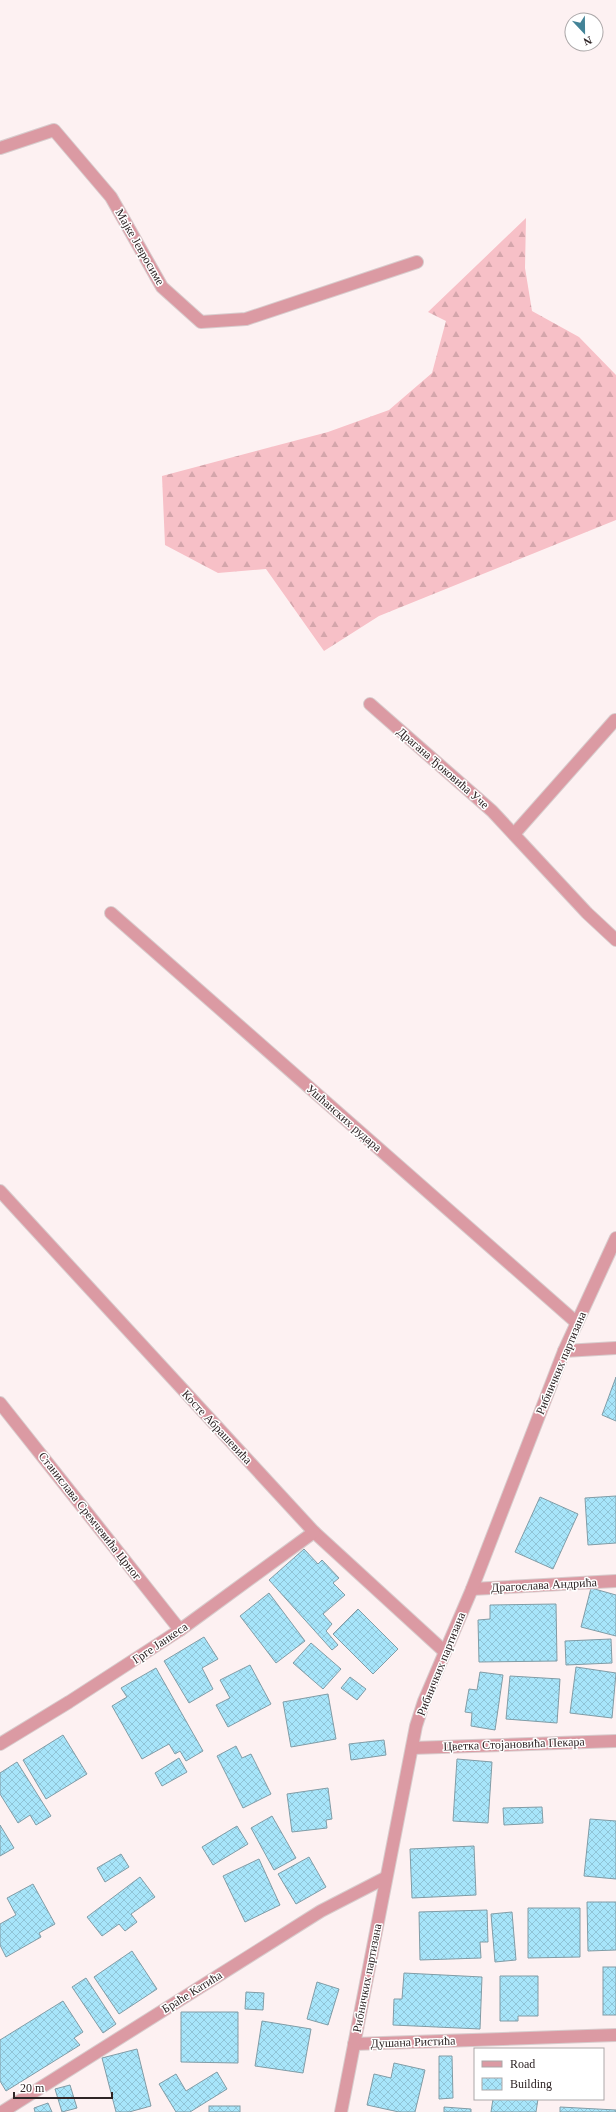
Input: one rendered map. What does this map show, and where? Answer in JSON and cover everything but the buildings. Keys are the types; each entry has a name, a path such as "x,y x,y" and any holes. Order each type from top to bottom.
{"street":[{"name":"Мајке Јевросиме","path":"0,148 54,130 111,197 162,287 201,322 246,319 417,262"},
{"name":"Драгана Ђоковића Уче","path":"370,704 492,811 587,913 616,940"},
{"path":"514,834 615,720"},
{"name":"Ушћанских рудара","path":"111,913 577,1323"},
{"name":"Косте Абрашевића","path":"0,1191 314,1532 445,1652"},
{"name":"Рибничких партизана","path":"341,2112 416,1726 424,1701 472,1589 564,1351 616,1238"},
{"path":"564,1351 616,1348"},
{"name":"Станислава Сремчевића Црног","path":"0,1403 180,1630"},
{"name":"Грге Јанкеса","path":"0,1744 69,1702 180,1630 314,1532"},
{"name":"Драгослава Андрића","path":"472,1589 616,1581"},
{"name":"Цветка Стојановића Пекара","path":"412,1748 616,1741"},
{"name":"Браће Катића","path":"2,2112 321,1911 386,1878"},
{"name":"Душана Ристића","path":"354,2044 616,2035"}],"green space":[{"path":"526,218 525,268 532,311 579,337 616,375 616,520 379,616 324,651 266,569 218,573 165,545 162,476 328,432 389,410 432,373 446,321 428,312"}]}
